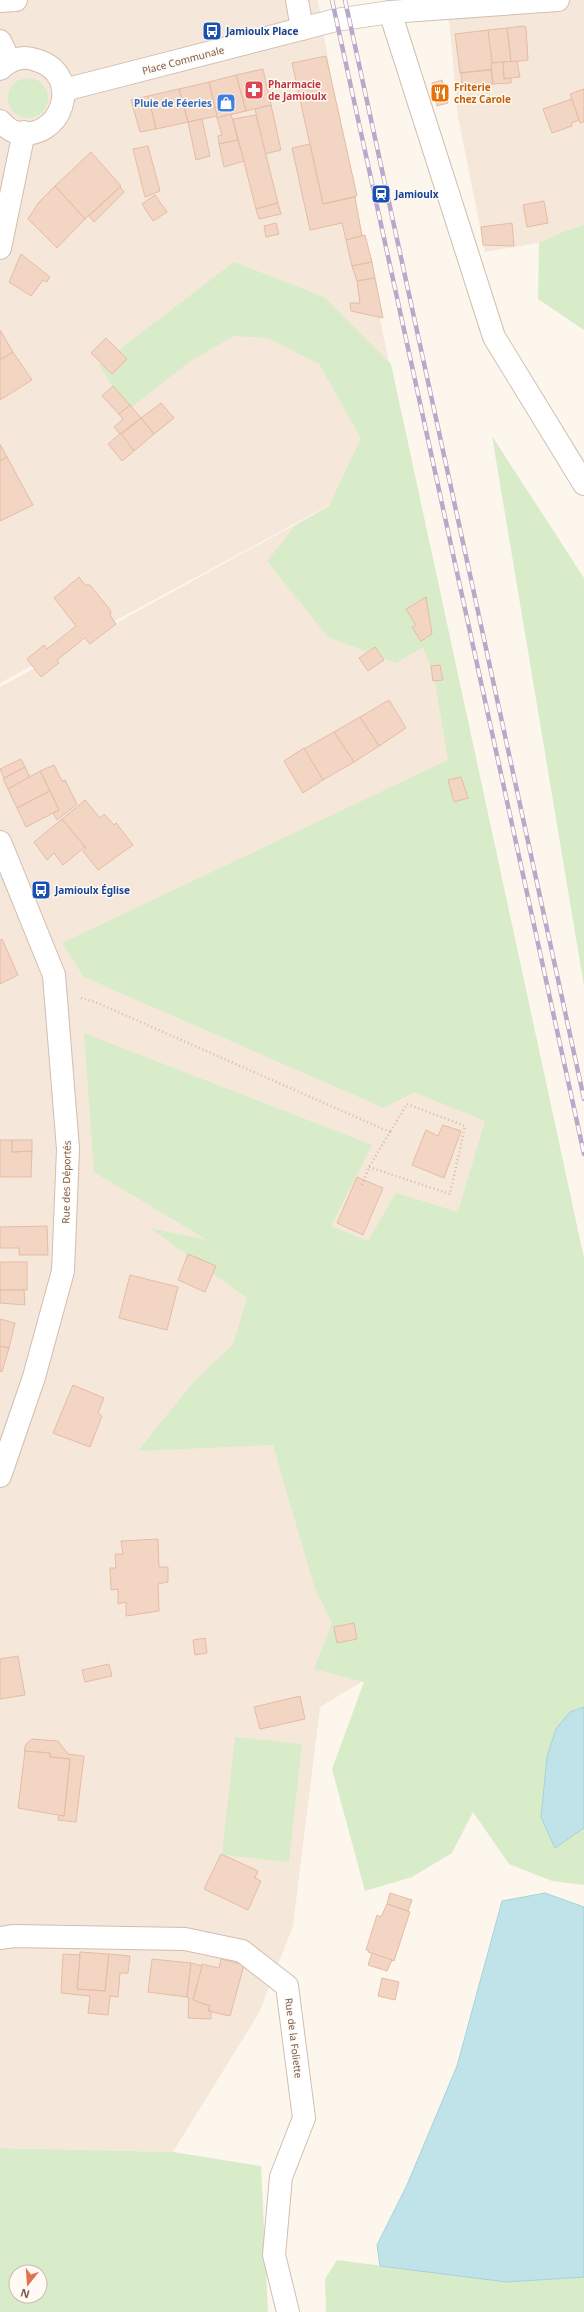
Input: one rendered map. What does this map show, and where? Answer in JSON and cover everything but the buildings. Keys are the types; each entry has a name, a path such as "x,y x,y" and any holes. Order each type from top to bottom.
{"street":[{"path":"0,1 16,0"},
{"path":"297,0 302,29"},
{"name":"Place Communale","path":"64,90 302,29 349,19 390,12 558,0"},
{"path":"390,12 494,337 584,484"},
{"path":"0,41 5,65 26,57 46,63 59,76 64,90 61,110 48,127 32,133 14,132 0,121"},
{"path":"0,248 24,132"},
{"name":"Rue des Déportés","path":"0,842 54,975 54,990 68,1149 63,1271 34,1377 0,1476"},
{"name":"Rue de la Foliette","path":"0,1938 14,1936 185,1939 242,1951 287,1986 304,2118 281,2177 274,2256 288,2312"}],"path":[{"path":"54,990 95,1002 390,1132"},
{"path":"362,1184 369,1167 407,1104 465,1126 450,1194 369,1167"}],"shaded area":[{"path":"0,0 318,0 338,118 410,462 496,1102 368,1678 320,1707 293,1926 259,2013 173,2152 0,2148 0,687 396,469 0,683"},
{"path":"419,0 584,0 584,225 562,232 539,243 485,252 458,117 449,21"}],"green space":[{"path":"32,78 39,81 45,87 48,98 47,106 39,115 32,118 24,118 17,115 9,106 8,94 11,87 20,79"},
{"path":"584,225 584,330 538,299 539,243 562,232"},
{"path":"234,262 324,297 391,364 584,1258 584,1885 552,1881 509,1864 473,1812 452,1853 412,1877 365,1891 332,1769 364,1682 314,1669 332,1623 314,1586 273,1445 138,1451 191,1385 233,1344 247,1298 150,1228 207,1240 94,1172 84,1033 372,1145 331,1226 368,1241 396,1193 458,1212 485,1121 414,1092 384,1108 84,977 62,943 448,760 434,676 423,647 396,663 328,637 267,561 295,526 329,506 361,438 319,364 268,338 234,336 189,362 128,410 99,365"},
{"path":"492,436 584,578 584,986"},
{"path":"235,1737 302,1744 289,1862 222,1855"},
{"path":"0,2148 173,2152 261,2166 268,2312 0,2312"},
{"path":"337,2260 507,2282 584,2277 584,2312 326,2312 325,2279"}],"water":[{"path":"584,1707 584,1828 555,1848 541,1817 547,1757 556,1729 570,1712"},
{"path":"545,1893 584,1907 584,2277 507,2282 380,2266 377,2245 407,2185 457,2066 502,1901"}],"railway":[{"path":"332,0 584,1154"},
{"path":"345,0 584,1099"}],"place":[{"name":"Jamioulx Place","path":"212,31"},
{"name":"Pharmacie de Jamioulx","path":"254,90"},
{"name":"Friterie chez Carole","path":"440,93"},
{"name":"Pluie de Féeries","path":"226,103"},
{"name":"Jamioulx","path":"381,194"},
{"name":"Jamioulx Église","path":"41,890"}]}
